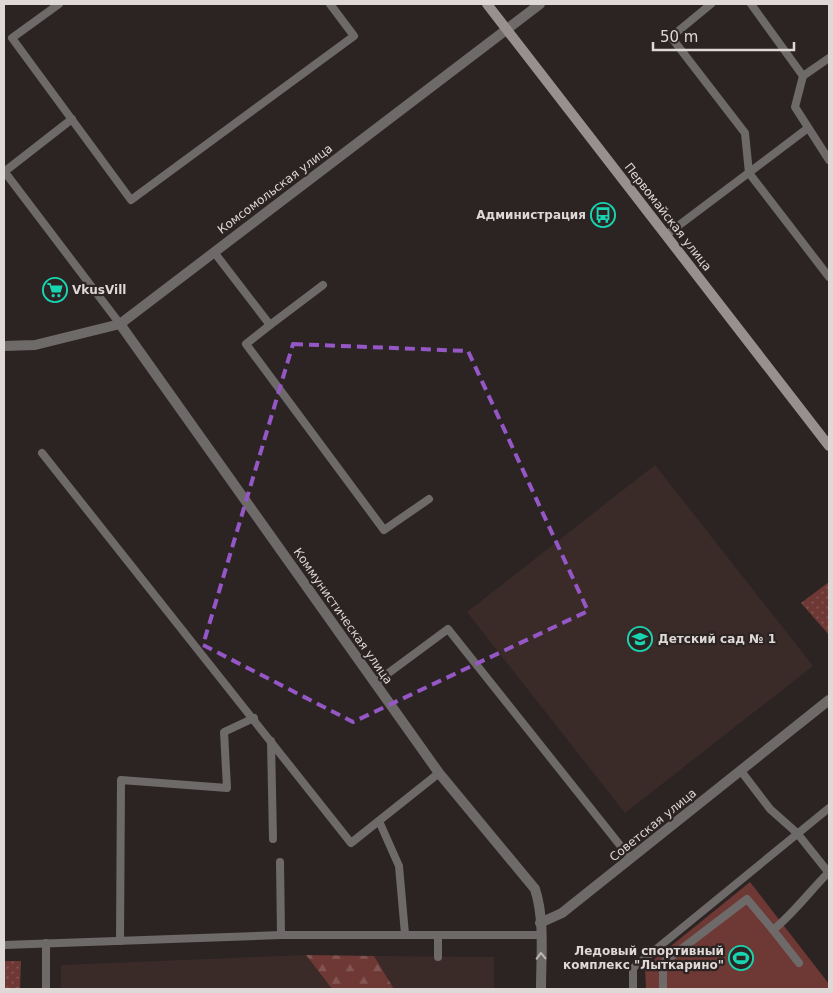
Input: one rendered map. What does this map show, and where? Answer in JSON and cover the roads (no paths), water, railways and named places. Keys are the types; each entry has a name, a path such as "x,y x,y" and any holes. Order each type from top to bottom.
{"street":[{"name":"Первомайская улица","path":"487,4 829,446"},
{"name":"Комсомольская улица","path":"4,346 35,345 120,324 506,28 540,4"},
{"name":"Коммунистическая улица","path":"120,324 439,773 535,889 539,901 540,923"},
{"name":"Советская улица","path":"540,923 562,913 829,700"},
{"path":"540,923 541,989"}],"lane":[{"path":"59,4 12,38 131,200 354,36 330,4"},
{"path":"712,4 671,37 745,133 749,173 829,277"},
{"path":"751,4 803,76"},
{"path":"829,58 803,76 795,107 829,160"},
{"path":"72,118 4,172 120,324"},
{"path":"666,235 808,128"},
{"path":"214,252 270,325"},
{"path":"323,285 246,344 384,530 429,499"},
{"path":"42,453 254,718 351,843 439,773"},
{"path":"375,683 448,629 631,859"},
{"path":"120,941 120,780 227,788 224,732 254,718"},
{"path":"271,741 273,839"},
{"path":"741,771 770,809 797,833 829,873 811,889 792,914 773,930"},
{"path":"633,989 633,968 829,808"},
{"path":"380,821 399,866 405,934"},
{"path":"280,862 281,935"},
{"path":"663,989 663,963 748,900 798,963"},
{"path":"4,945 281,935 541,935"},
{"path":"438,935 438,957"},
{"path":"46,943 46,989"}],"place":[{"name":"Администрация","path":"603,215"},
{"name":"VkusVill","path":"55,290"},
{"name":"Детский сад № 1","path":"640,639"},
{"name":"Ледовый спортивный комплекс \"Лыткарино\"","path":"741,958"}]}
